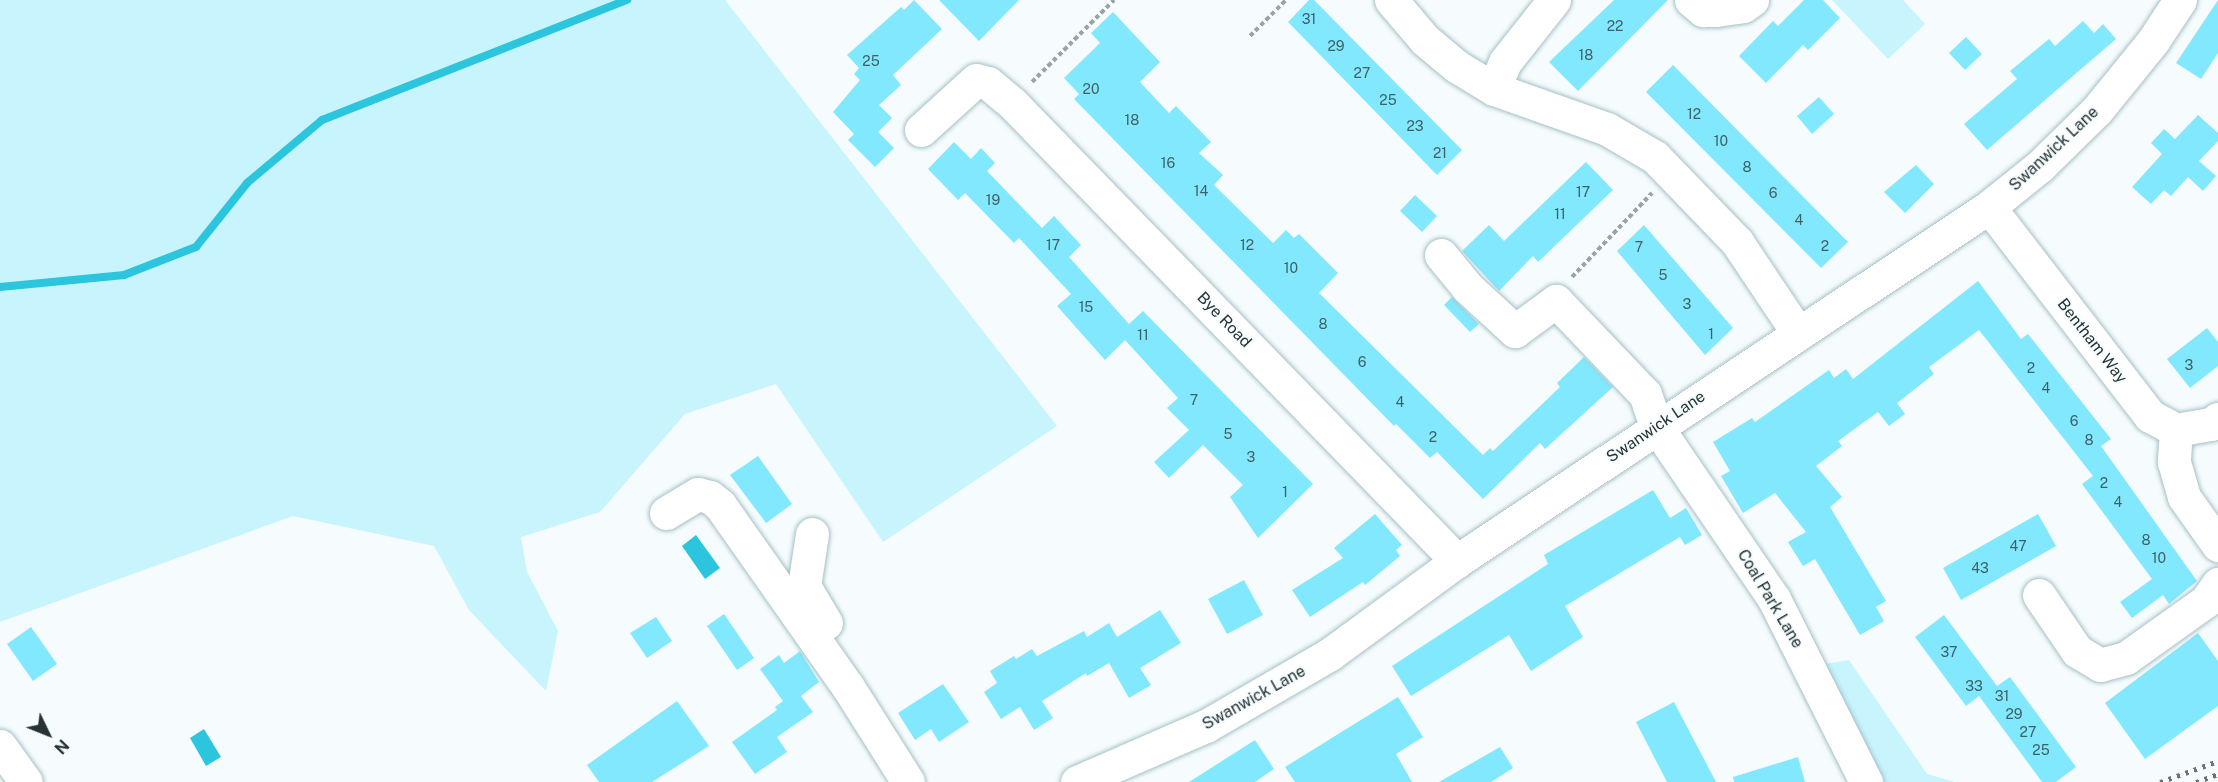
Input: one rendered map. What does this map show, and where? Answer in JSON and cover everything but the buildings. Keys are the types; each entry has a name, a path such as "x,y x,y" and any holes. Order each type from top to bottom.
{"street":[{"path":"1391,0 1425,40 1456,66 1494,89 1627,137 1671,173 1737,242 1798,333"},
{"path":"1494,89 1510,54 1554,0"},
{"path":"1691,0 1703,9 1716,10 1743,6 1752,0"},
{"name":"Swanwick Lane","path":"1077,782 1206,726 1330,654 1457,561 1656,426 1989,207 2097,111 2153,41 2180,0"},
{"path":"921,130 976,80 1000,93"},
{"name":"Bye Road","path":"1000,93 1457,561"},
{"name":"Bentham Way","path":"1989,207 2150,416 2176,430"},
{"name":"Coal Park Lane","path":"1441,255 1468,288 1515,331 1556,301 1646,394 1656,426 1774,599 1866,782"},
{"path":"2218,419 2211,424 2176,430 2174,462 2184,497 2218,545"},
{"path":"666,513 698,494 710,496 720,505 848,687 908,782"},
{"path":"812,534 805,573 807,594 931,782"},
{"path":"2039,595 2077,651 2100,665 2126,658 2206,602 2218,584"},
{"path":"0,746 26,782"}],"path":[{"path":"1000,93 1114,0"},
{"path":"1250,36 1286,0"},
{"path":"1564,286 1671,173"}],"shaded area":[{"path":"0,0 725,0 1057,426 883,542 776,384 685,414 600,512 521,537 527,572 558,631 546,691 469,610 434,546 293,516 0,622"},
{"path":"1832,0 1903,0 1925,24 1888,59"},
{"path":"1849,660 1927,774 1955,782 1872,782 1825,664"}],"water":[{"path":"696,535 720,568 705,579 682,546"},
{"path":"204,729 221,757 206,766 190,738"}],"waterway":[{"path":"0,287 124,275 196,247 247,183 322,120 627,0"}],"railway":[{"path":"2160,782 2218,761"},
{"path":"2196,782 2218,774"}]}
